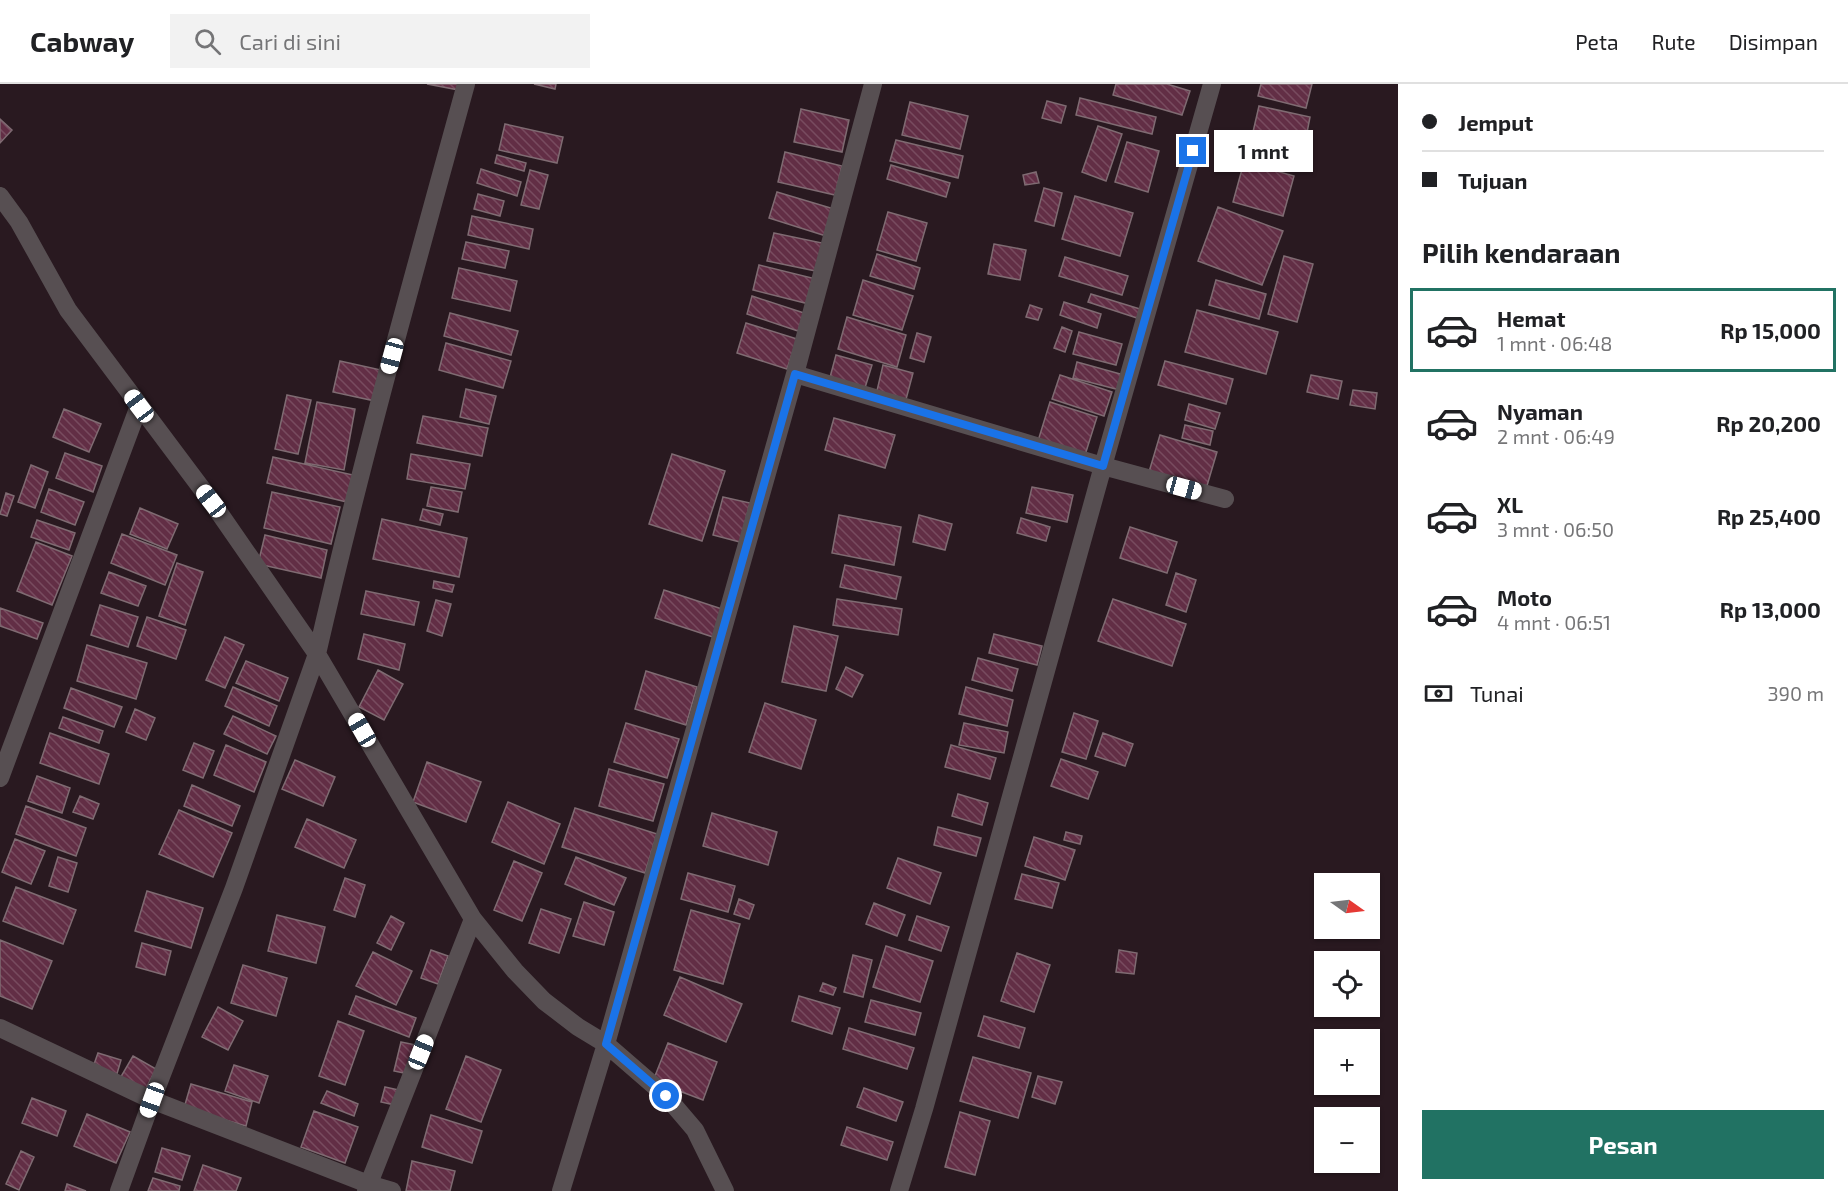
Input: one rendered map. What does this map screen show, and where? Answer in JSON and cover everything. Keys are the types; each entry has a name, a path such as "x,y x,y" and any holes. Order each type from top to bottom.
{"street":[{"path":"119,1191 234,888 317,654 383,390 466,84"},
{"path":"561,1191 606,1044 795,374 873,84"},
{"path":"899,1191 1212,84"},
{"path":"0,196 19,222 68,310 211,501 317,654 474,919 514,971 544,1001 578,1027 606,1044 666,1096 695,1130 725,1191"},
{"path":"795,374 1103,466 1225,499"},
{"path":"0,778 139,406"},
{"path":"367,1188 474,919"},
{"path":"0,1028 152,1100 367,1188 392,1191"}],"building":[{"path":"427,84 460,84 459,90"},
{"path":"534,84 556,84 555,89"},
{"path":"1116,84 1167,84 1190,91 1182,115 1113,95"},
{"path":"1261,84 1312,84 1306,108 1258,96"},
{"path":"1080,98 1156,117 1152,134 1076,115"},
{"path":"1047,101 1066,106 1061,123 1042,118"},
{"path":"910,102 968,116 960,149 902,135"},
{"path":"1259,106 1310,117 1305,143 1253,132"},
{"path":"801,109 849,120 842,152 794,142"},
{"path":"0,119 12,130 0,143"},
{"path":"505,124 563,137 557,163 499,150"},
{"path":"1098,126 1122,134 1106,181 1082,172"},
{"path":"1232,132 1291,148 1285,169 1226,153"},
{"path":"896,140 963,156 958,178 890,161"},
{"path":"1127,142 1159,151 1148,192 1115,182"},
{"path":"785,152 842,166 835,195 778,182"},
{"path":"497,155 526,163 524,171 495,163"},
{"path":"1244,162 1294,176 1283,216 1233,202"},
{"path":"891,165 950,183 946,197 887,179"},
{"path":"481,169 521,182 517,196 477,183"},
{"path":"530,170 548,175 539,209 521,205"},
{"path":"1036,172 1039,183 1025,185 1023,175"},
{"path":"1044,188 1062,193 1054,226 1035,221"},
{"path":"777,192 834,209 826,236 769,218"},
{"path":"478,194 504,201 500,216 474,209"},
{"path":"1075,196 1133,213 1120,256 1062,239"},
{"path":"1218,207 1283,231 1262,285 1198,261"},
{"path":"888,212 927,223 916,261 877,250"},
{"path":"472,216 533,229 529,249 468,235"},
{"path":"774,233 822,243 816,271 767,261"},
{"path":"466,242 509,251 505,268 462,259"},
{"path":"994,244 1026,250 1020,280 988,274"},
{"path":"877,254 920,268 914,289 870,276"},
{"path":"1284,256 1313,264 1297,322 1268,314"},
{"path":"1065,257 1128,276 1122,295 1059,276"},
{"path":"759,265 816,279 809,304 753,290"},
{"path":"459,268 517,281 510,311 452,298"},
{"path":"863,280 913,296 902,330 853,315"},
{"path":"1216,280 1266,294 1259,319 1209,305"},
{"path":"1091,294 1140,309 1137,318 1088,302"},
{"path":"752,296 804,313 798,331 747,314"},
{"path":"1064,302 1101,314 1097,328 1060,315"},
{"path":"1030,305 1042,309 1038,320 1026,317"},
{"path":"1197,310 1278,332 1266,374 1185,352"},
{"path":"450,313 518,331 511,355 444,336"},
{"path":"847,317 906,335 897,367 838,349"},
{"path":"746,323 797,339 787,369 737,353"},
{"path":"1062,327 1072,331 1065,352 1054,348"},
{"path":"1079,332 1122,344 1116,365 1073,354"},
{"path":"917,333 931,337 924,362 910,358"},
{"path":"446,343 511,361 503,388 439,370"},
{"path":"836,355 872,365 864,391 829,381"},
{"path":"340,361 381,370 375,401 333,392"},
{"path":"1165,361 1233,379 1226,404 1158,385"},
{"path":"1077,362 1124,375 1120,390 1073,378"},
{"path":"883,365 913,373 905,403 876,395"},
{"path":"1060,375 1112,392 1104,416 1052,399"},
{"path":"1311,375 1342,381 1338,399 1307,392"},
{"path":"466,389 496,396 489,424 460,417"},
{"path":"1353,390 1377,393 1375,409 1350,405"},
{"path":"287,395 311,400 298,454 275,449"},
{"path":"317,402 355,409 344,470 305,463"},
{"path":"1050,402 1097,417 1085,455 1038,441"},
{"path":"1189,404 1220,413 1215,429 1185,420"},
{"path":"64,409 101,424 89,452 53,437"},
{"path":"423,416 488,428 482,456 417,443"},
{"path":"834,418 895,435 885,468 825,450"},
{"path":"1185,425 1213,431 1210,445 1182,438"},
{"path":"1160,435 1217,452 1206,489 1149,472"},
{"path":"65,453 102,466 93,492 56,478"},
{"path":"411,454 470,464 465,489 407,479"},
{"path":"672,454 725,471 702,541 649,524"},
{"path":"273,457 353,475 347,502 267,483"},
{"path":"31,465 48,472 35,508 18,502"},
{"path":"431,487 462,492 458,512 427,506"},
{"path":"1032,487 1073,495 1067,522 1026,513"},
{"path":"49,489 84,502 75,525 41,512"},
{"path":"272,492 340,507 331,544 264,528"},
{"path":"6,493 14,496 7,516 0,514"},
{"path":"723,497 750,503 740,542 713,535"},
{"path":"140,508 178,524 167,549 130,534"},
{"path":"423,509 443,514 440,525 420,520"},
{"path":"839,515 901,527 894,565 832,553"},
{"path":"919,515 952,524 945,550 913,542"},
{"path":"1021,518 1050,527 1046,541 1017,533"},
{"path":"382,519 467,538 459,577 373,559"},
{"path":"37,520 75,533 69,550 31,537"},
{"path":"1130,527 1177,542 1167,573 1120,558"},
{"path":"122,534 177,555 165,585 111,563"},
{"path":"265,535 327,550 321,578 258,564"},
{"path":"36,542 72,556 52,605 17,591"},
{"path":"177,563 203,572 185,625 159,616"},
{"path":"845,565 901,577 896,599 840,587"},
{"path":"109,572 146,586 138,606 101,593"},
{"path":"1176,573 1196,580 1186,612 1166,605"},
{"path":"434,581 454,585 452,592 433,588"},
{"path":"664,590 722,609 713,637 655,618"},
{"path":"366,591 419,602 414,625 361,614"},
{"path":"837,599 902,609 898,635 833,625"},
{"path":"1113,599 1186,624 1172,666 1098,641"},
{"path":"436,600 451,604 442,636 427,631"},
{"path":"100,605 138,617 128,647 91,635"},
{"path":"0,608 43,623 37,639 0,626"},
{"path":"147,617 186,630 176,659 137,646"},
{"path":"794,626 838,636 826,691 782,682"},
{"path":"364,634 405,644 399,670 358,659"},
{"path":"994,634 1042,646 1037,665 989,653"},
{"path":"225,637 244,645 225,688 206,680"},
{"path":"87,645 147,663 136,699 77,681"},
{"path":"978,658 1018,669 1012,691 972,680"},
{"path":"246,661 288,678 279,701 236,683"},
{"path":"846,667 863,675 852,697 836,689"},
{"path":"378,670 403,684 384,720 359,707"},
{"path":"646,671 697,687 686,725 635,709"},
{"path":"233,687 277,706 269,726 225,706"},
{"path":"966,687 1013,700 1007,726 959,714"},
{"path":"71,688 122,707 114,727 64,708"},
{"path":"765,703 816,720 801,769 749,752"},
{"path":"135,709 155,718 146,740 126,732"},
{"path":"1074,713 1098,721 1086,759 1062,752"},
{"path":"233,716 276,736 267,754 224,734"},
{"path":"63,717 103,731 99,743 59,728"},
{"path":"626,723 679,739 667,778 614,762"},
{"path":"964,723 1008,732 1004,753 959,745"},
{"path":"50,733 109,754 99,784 40,763"},
{"path":"1103,733 1133,744 1125,766 1095,756"},
{"path":"194,743 214,751 203,778 183,770"},
{"path":"226,745 266,762 254,792 214,775"},
{"path":"951,745 996,758 990,779 945,767"},
{"path":"1061,759 1098,772 1088,799 1051,786"},
{"path":"295,760 335,777 323,806 282,789"},
{"path":"427,762 481,782 466,822 413,802"},
{"path":"609,769 664,784 653,821 599,806"},
{"path":"37,776 70,788 62,813 28,801"},
{"path":"192,785 240,806 232,826 184,806"},
{"path":"958,794 988,803 982,825 952,816"},
{"path":"80,796 99,804 93,819 73,812"},
{"path":"508,802 560,824 544,864 492,842"},
{"path":"26,806 86,828 76,856 16,834"},
{"path":"575,808 657,834 645,873 562,847"},
{"path":"179,810 232,833 213,877 159,854"},
{"path":"712,813 777,832 768,865 703,846"},
{"path":"307,819 356,840 344,868 295,847"},
{"path":"938,827 981,838 976,856 934,845"},
{"path":"1066,832 1082,836 1080,844 1064,840"},
{"path":"1034,837 1075,850 1065,880 1025,866"},
{"path":"15,839 45,851 31,884 2,872"},
{"path":"58,857 77,863 68,892 49,886"},
{"path":"576,857 626,878 614,905 565,884"},
{"path":"898,858 941,873 930,904 887,888"},
{"path":"514,861 542,873 522,921 494,910"},
{"path":"688,873 735,886 728,912 681,899"},
{"path":"1022,874 1059,883 1052,908 1015,899"},
{"path":"345,878 365,885 355,917 334,910"},
{"path":"16,887 76,910 63,944 3,921"},
{"path":"147,891 203,908 191,948 135,931"},
{"path":"739,899 754,905 749,919 734,914"},
{"path":"584,902 614,912 604,945 573,936"},
{"path":"874,903 905,915 897,936 866,924"},
{"path":"541,909 571,919 559,953 529,943"},
{"path":"691,910 740,924 723,984 674,970"},
{"path":"277,915 325,927 316,963 268,951"},
{"path":"391,916 404,923 391,950 377,943"},
{"path":"917,916 949,927 941,951 909,940"},
{"path":"0,940 52,961 32,1009 0,996"},
{"path":"142,943 171,951 165,975 136,967"},
{"path":"886,946 933,961 920,1002 873,987"},
{"path":"431,950 448,956 438,984 421,978"},
{"path":"1119,950 1137,953 1134,974 1116,972"},
{"path":"373,952 412,971 396,1005 356,986"},
{"path":"1017,953 1050,965 1034,1012 1001,1001"},
{"path":"853,955 872,960 863,997 844,992"},
{"path":"243,965 287,978 276,1016 231,1003"},
{"path":"680,977 742,1004 726,1042 664,1015"},
{"path":"823,983 836,988 833,995 820,991"},
{"path":"356,996 416,1018 409,1037 349,1014"},
{"path":"799,996 840,1008 832,1034 792,1021"},
{"path":"871,1000 921,1013 915,1035 865,1022"},
{"path":"218,1007 243,1021 228,1050 202,1037"},
{"path":"984,1016 1025,1028 1019,1048 978,1036"},
{"path":"338,1021 364,1031 345,1085 319,1076"},
{"path":"849,1028 914,1048 907,1069 843,1049"},
{"path":"401,1042 416,1045 409,1074 394,1071"},
{"path":"668,1043 717,1062 703,1100 653,1081"},
{"path":"98,1053 121,1060 116,1077 92,1070"},
{"path":"133,1056 156,1069 143,1094 119,1080"},
{"path":"466,1056 501,1070 481,1122 446,1109"},
{"path":"973,1057 1031,1073 1018,1118 960,1101"},
{"path":"234,1065 268,1076 259,1103 225,1091"},
{"path":"1038,1076 1062,1082 1055,1104 1032,1097"},
{"path":"191,1084 252,1102 246,1126 184,1108"},
{"path":"385,1087 399,1090 395,1105 381,1102"},
{"path":"864,1088 903,1102 896,1121 857,1107"},
{"path":"327,1091 358,1104 354,1116 321,1103"},
{"path":"32,1098 66,1111 57,1136 22,1123"},
{"path":"314,1111 358,1127 345,1163 301,1147"},
{"path":"960,1112 990,1121 975,1175 945,1167"},
{"path":"87,1114 130,1132 116,1163 74,1146"},
{"path":"431,1115 482,1131 472,1163 422,1147"},
{"path":"847,1127 893,1142 887,1160 841,1145"},
{"path":"162,1148 190,1156 182,1180 155,1172"},
{"path":"21,1151 34,1157 19,1190 6,1184"},
{"path":"412,1161 455,1171 450,1191 406,1191"},
{"path":"203,1165 241,1178 236,1191 194,1191"},
{"path":"153,1178 180,1186 179,1191 148,1191"},
{"path":"67,1184 86,1191 65,1191"}],"route":[{"path":"666,1096 606,1044 795,374 1103,466 1193,151"}]}
